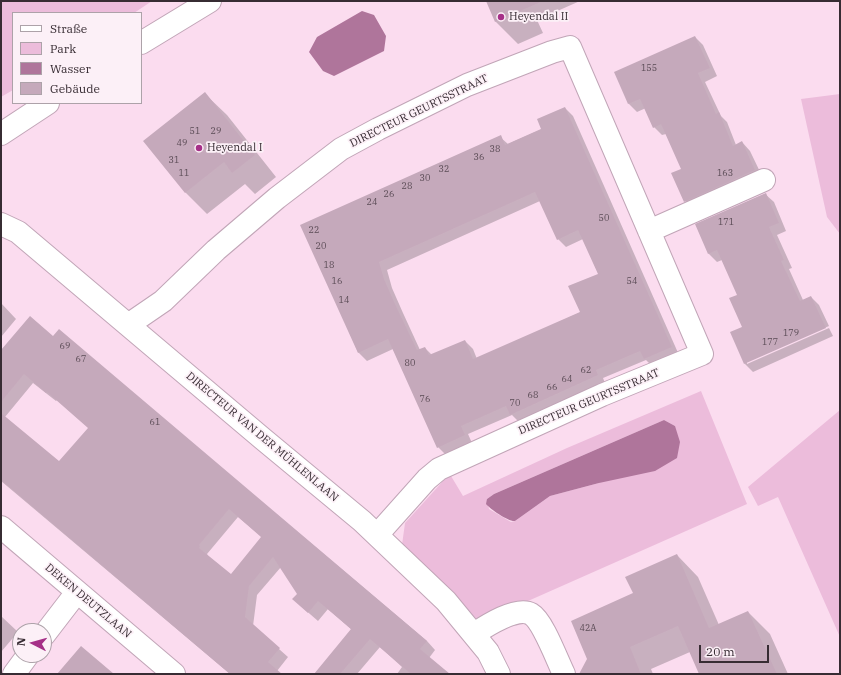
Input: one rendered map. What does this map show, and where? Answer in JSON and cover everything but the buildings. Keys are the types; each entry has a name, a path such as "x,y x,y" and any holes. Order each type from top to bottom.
{"street":[{"path":"142,42 210,1"},
{"name":"DIRECTEUR GEURTSSTRAAT","path":"128,325 163,301 222,245 277,198 341,149 467,85 539,57 570,47 702,354 602,395 439,469 427,480 377,535"},
{"path":"1,134 46,104"},
{"path":"649,231 764,180"},
{"name":"DIRECTEUR VAN DER MÜHLENLAAN","path":"1,224 18,232 262,439 362,521 441,596 488,652 499,674"},
{"name":"DEKEN DEUTZLAAN","path":"1,527 174,674"},
{"path":"52,625 77,592"},
{"path":"474,634 506,616 519,613 530,614 537,620 546,635 564,674"},
{"path":"14,674 22,663"}],"green space":[{"path":"1,1 152,1 136,12 12,12 12,91 1,97"},
{"path":"840,94 840,234 827,217 801,99"},
{"path":"701,391 747,504 528,601 516,603 479,618 474,618 450,590 402,545 405,523 444,480 451,476 463,496 567,448","holes":["664,420 675,426 599,483 550,496 515,521 511,522 489,509 487,499 494,494"]},
{"path":"840,410 840,637 778,497 758,506 748,487"}],"water":[{"path":"362,11 374,15 386,36 384,51 334,76 323,71 309,52 317,37"},
{"path":"664,420 675,426 680,442 677,458 655,471 599,483 550,496 515,521 500,515 486,504 487,499 494,494"}],"place":[{"name":"Heyendal II","path":"501,17"},
{"name":"Heyendal I","path":"199,148"}]}
